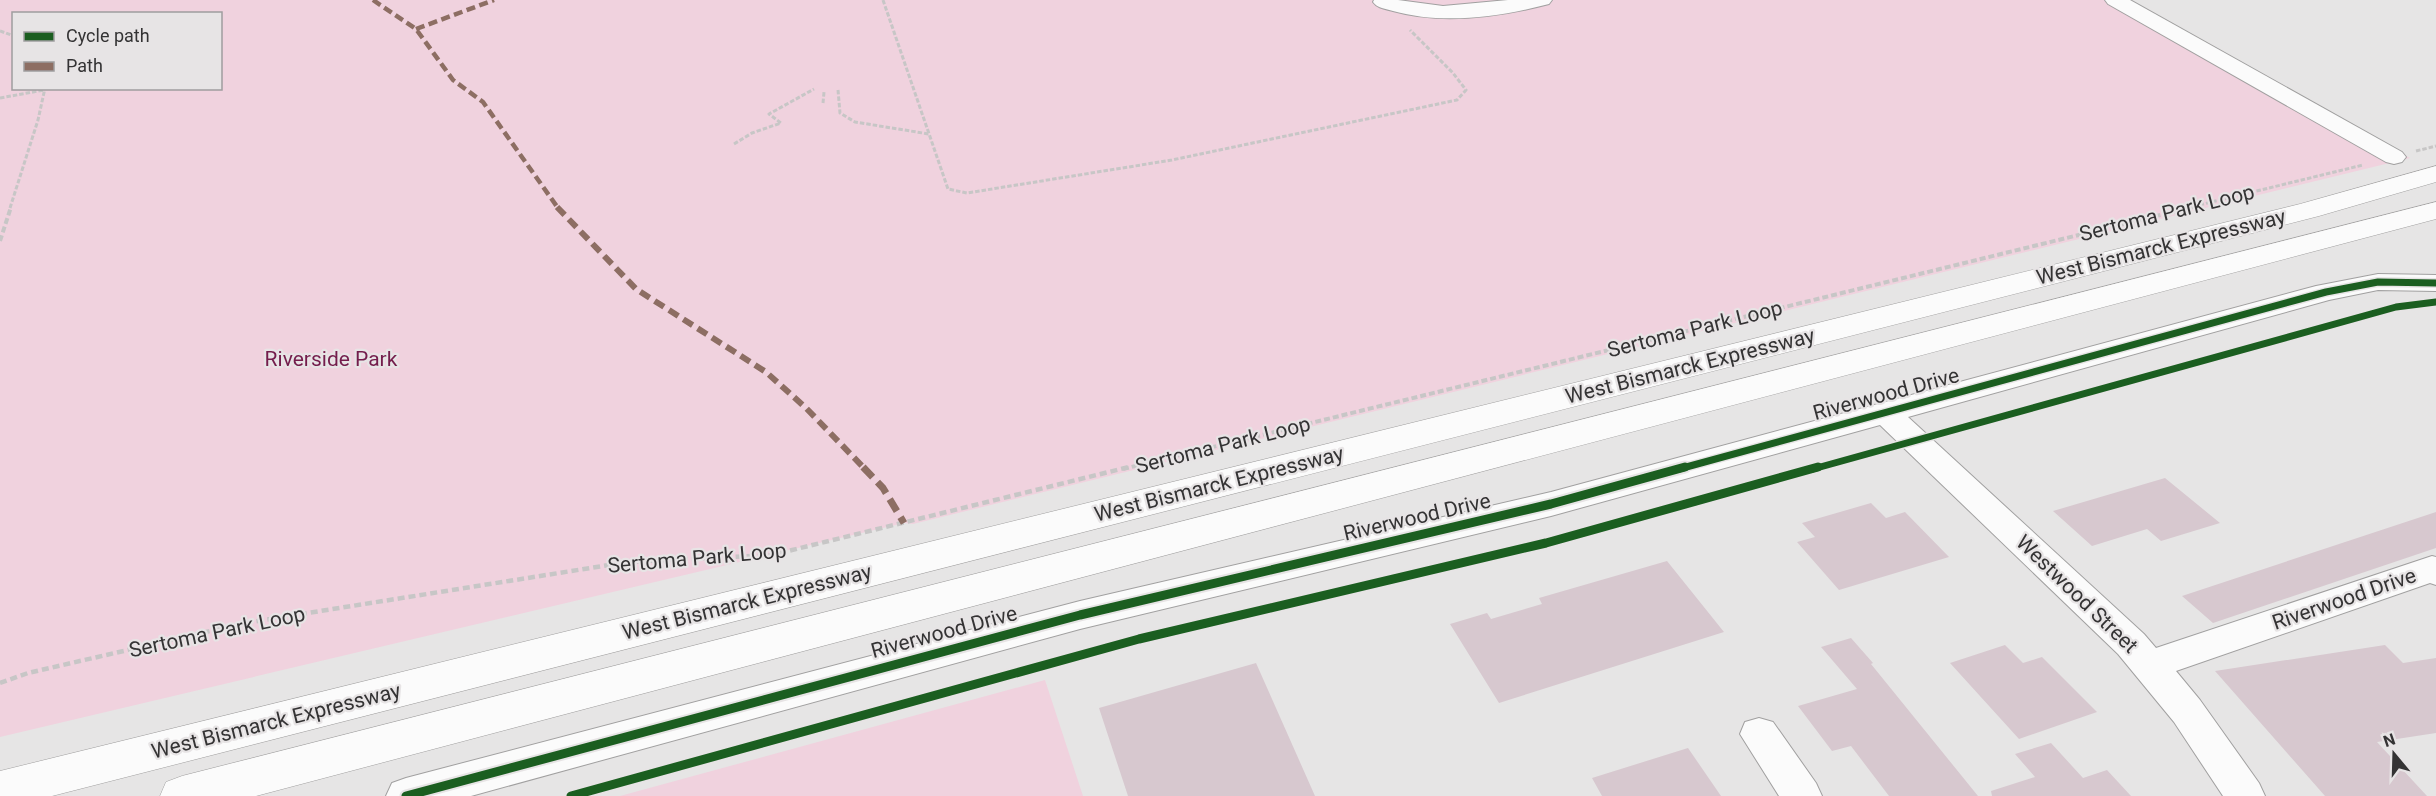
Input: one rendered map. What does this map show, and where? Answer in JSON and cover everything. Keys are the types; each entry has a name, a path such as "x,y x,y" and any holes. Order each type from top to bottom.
{"highway":[{"name":"West Bismarck Expressway","path":"0,790 2286,216 2436,174"},
{"name":"West Bismarck Expressway","path":"182,796 2436,210"}],"street":[{"path":"1418,30 1436,19 1542,0"},
{"path":"2115,0 2394,157"},
{"path":"1383,2 1407,11 1436,14 1478,12"},
{"name":"Riverwood Drive","path":"406,796 1080,615 1267,569 1512,514 2342,288 2378,282 2436,283"},
{"name":"Westwood Street","path":"1886,413 2150,664 2187,711 2245,796"},
{"name":"Riverwood Drive","path":"2150,664 2432,569 2436,572"},
{"path":"1759,734 1802,796"}],"path":[{"path":"883,0 948,189 967,193 1172,160 1457,100 1466,90 1454,73 1383,2"},
{"path":"734,144 752,133 780,123 769,114 814,89"},
{"path":"0,98 40,90"},
{"path":"0,241 38,120 45,90"},
{"path":"838,90 840,113 844,117 855,122 930,134"},
{"path":"823,103 824,92"}],"green space":[{"name":"Riverside Park","path":"0,0 2117,0 2410,158 913,524 904,523 0,737"},
{"path":"1045,680 1083,796 620,796"}],"building":[{"path":"2165,478 2220,523 2161,541 2147,529 2092,546 2053,511"},
{"path":"1871,503 1886,518 1905,512 1949,557 1839,590 1797,542 1815,537 1802,523"},
{"path":"2436,512 2436,548 2213,623 2182,596"},
{"path":"1667,561 1724,632 1499,703 1450,624 1487,613 1491,619 1542,604 1539,598"},
{"path":"1851,638 1978,796 1889,796 1851,746 1832,751 1798,706 1857,689 1821,647"},
{"path":"2005,645 2023,663 2042,657 2097,712 2019,739 1950,663"},
{"path":"2385,645 2403,663 2436,658 2436,733 2377,742 2427,796 2325,796 2215,671"},
{"path":"1256,663 1315,796 1128,796 1099,708"},
{"path":"2051,743 2083,778 2107,770 2131,796 1992,796 1991,791 2035,777 2015,754"},
{"path":"1688,748 1721,796 1602,796 1592,778"}],"marked path":[{"path":"373,0 416,29 453,80 483,102 562,214 636,289 766,372 806,408 883,488 904,523"},
{"path":"416,29 494,0"}],"cycle path":[{"path":"406,796 1080,615 1551,504 2326,292 2378,282 2436,283"},
{"path":"571,796 1139,639 1546,543 2396,307 2436,302"}]}
